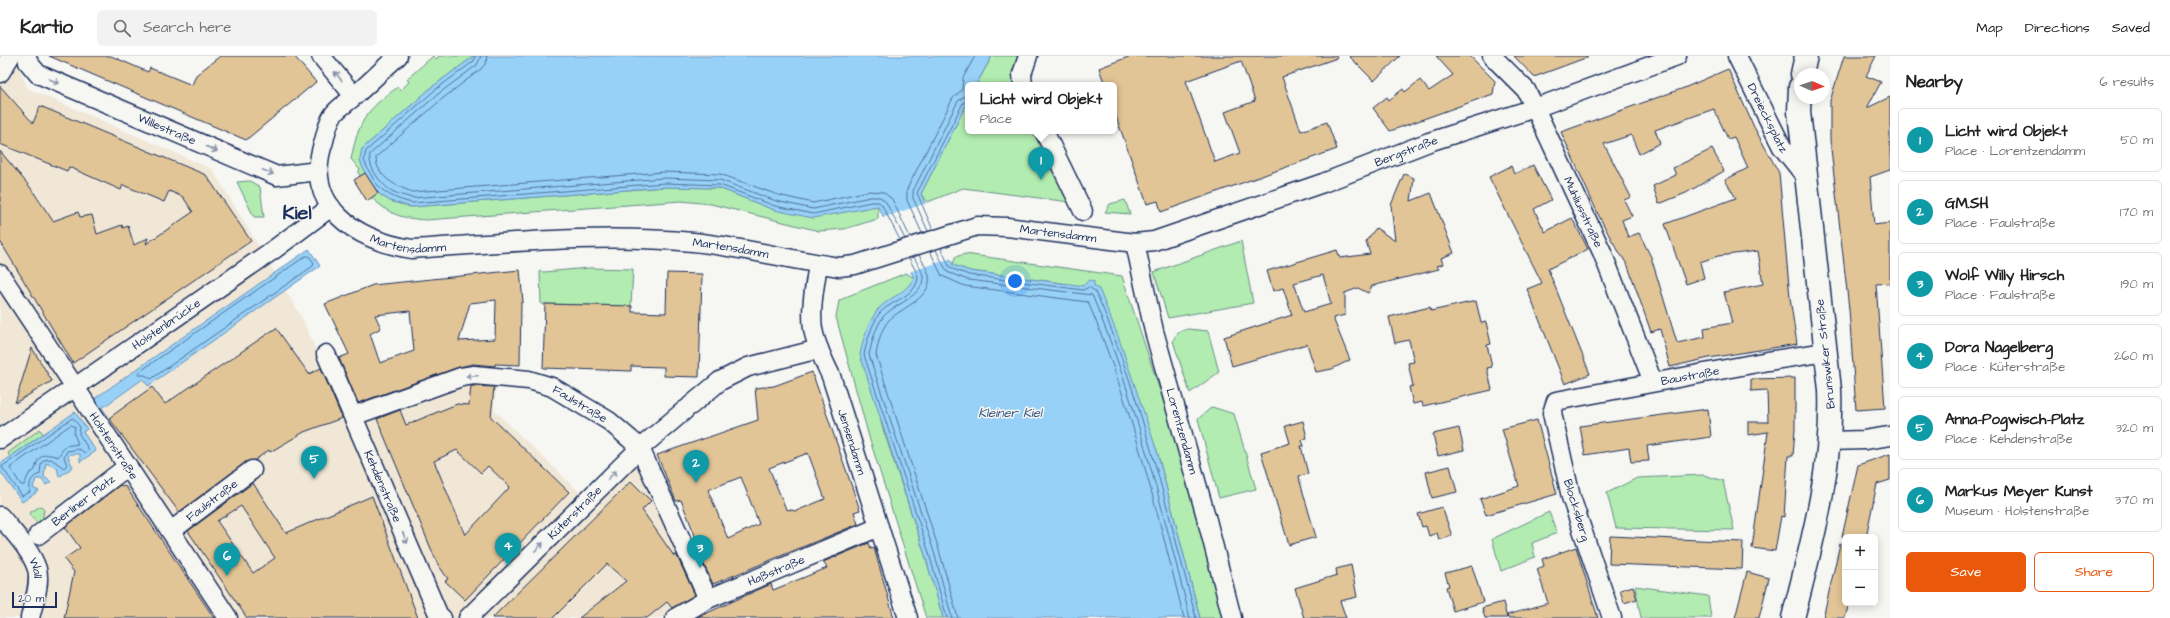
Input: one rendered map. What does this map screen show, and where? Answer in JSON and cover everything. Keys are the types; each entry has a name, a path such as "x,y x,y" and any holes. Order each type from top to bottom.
{"main road":[{"path":"1803,68 1806,56"},
{"name":"Brunswiker Straße","path":"1793,618 1821,507 1830,441 1830,390 1805,176 1799,104"}],"street":[{"path":"321,56 354,96"},
{"name":"Martensdamm","path":"398,56 333,115 318,157 318,171 324,196 331,207 348,226 389,246 412,249 564,239 608,238 693,242 839,267 855,265 895,253 944,235 977,226 992,226 1135,243"},
{"path":"1023,82 1022,74 1028,56"},
{"name":"Muhliusstraße","path":"1492,56 1526,90 1535,108 1602,252 1653,382"},
{"name":"Bergstraße","path":"1135,243 1173,236 1323,183 1429,142 1535,108 1677,56"},
{"name":"Dreiecksplatz","path":"1737,56 1782,147 1805,176"},
{"path":"0,73 13,57"},
{"name":"Willestraße","path":"13,57 28,62 38,74 277,176 318,171"},
{"path":"1045,134 1083,211"},
{"name":"Holstenbrücke","path":"0,439 74,386 276,248 331,207"},
{"name":"Lorentzendamm","path":"1135,243 1154,331 1232,618"},
{"name":"Jensendamm","path":"818,264 812,312 813,330 819,349 831,376 908,618"},
{"name":"Holstenstraße","path":"0,274 228,618"},
{"name":"Küterstraße","path":"468,618 640,448 720,381 748,367 819,349"},
{"name":"Baustraße","path":"1556,401 1653,382 1826,352"},
{"name":"Kehdenstraße","path":"326,354 431,598 442,618"},
{"name":"Faulstraße","path":"353,416 460,377 474,375 511,378 529,380 552,387 608,421 640,448 708,599"},
{"name":"Blocksberg","path":"1556,401 1552,413 1571,497 1612,618"},
{"path":"1830,441 1864,440 1890,436"},
{"name":"Berliner Platz","path":"38,535 128,466"},
{"name":"Faulstraße","path":"171,530 252,470"},
{"name":"Wall","path":"0,516 23,546 37,570 37,583 30,618"},
{"name":"Haßstraße","path":"675,618 708,599 879,527"}],"shaded area":[{"path":"0,56 15,56 27,88 212,169 302,318 349,424 456,382 496,381 494,410 594,506 637,463 708,599 675,618 0,618"}],"green space":[{"path":"433,56 436,59 439,56 474,56 432,87 362,149 360,160 365,173 360,176 358,172 360,170 351,159 361,125 378,102 398,87 401,90 409,82 407,79"},
{"path":"992,56 1021,56 1017,82 978,82"},
{"path":"965,107 965,134 1040,134 1077,203 963,188 928,202 921,194"},
{"path":"250,181 260,187 264,217 254,217 237,182"},
{"path":"665,187 719,188 774,210 878,206 878,219 844,229 819,231 711,204 681,201 426,220 402,217 390,212 371,197 378,193 390,201 411,207"},
{"path":"1125,200 1130,214 1105,212 1110,204"},
{"path":"1241,241 1253,303 1168,318 1154,272"},
{"path":"965,254 1122,276 1182,457 1222,618 1200,618 1157,451 1094,286 1089,280 1084,286 970,271 953,265 955,257"},
{"path":"589,268 633,269 631,306 541,304 540,271 544,272"},
{"path":"906,273 914,278 908,288 877,310 881,423 925,555 943,618 926,618 869,437 836,317 839,301"},
{"path":"1188,329 1208,331 1219,372 1190,393 1173,341 1175,336"},
{"path":"1212,407 1234,414 1256,489 1219,498 1198,419"},
{"path":"40,429 43,434 10,457 8,453"},
{"path":"1704,475 1723,481 1734,530 1616,528 1607,493 1637,478"},
{"path":"41,506 44,509 42,523 38,524 29,513"},
{"path":"1549,512 1557,533 1532,543 1535,557 1501,571 1492,539"},
{"path":"1635,586 1708,596 1711,618 1641,618"}],"water":[{"name":"Kleiner Kiel","path":"474,56 992,56 978,82 965,82 965,107 921,194 953,265 970,271 1083,286 1089,280 1094,281 1094,286 1099,289 1118,336 1157,451 1200,618 943,618 925,555 860,355 868,327 877,311 886,302 901,293 914,278 878,206 813,218 774,210 719,188 665,187 411,207 390,201 378,193 365,173 360,160 362,149 432,87"},
{"path":"309,249 320,266 148,386 143,379 102,408 107,415 105,416 94,399"},
{"path":"75,412 87,429 83,432 96,451 80,462 80,454 70,454 68,457 73,467 59,477 57,468 46,463 44,477 51,482 46,485 41,479 36,479 33,488 39,491 22,502 0,471 0,464"}],"pier":[{"path":"927,203 952,258 909,272 882,218"}],"building":[{"path":"49,56 111,56 148,72 150,68 192,85 196,75 220,56 294,56 316,82 246,140"},
{"path":"1131,56 1336,56 1337,58 1282,77 1301,131 1327,122 1337,149 1161,212 1158,201 1147,204 1117,119 1117,82 1104,82 1099,68","holes":["1241,61 1255,101 1225,112 1240,153 1215,162 1186,81"]},
{"path":"1349,56 1400,56 1374,81"},
{"path":"1436,56 1470,56 1495,81 1493,94 1390,131 1373,108 1387,97 1389,100 1403,89 1405,92 1420,80 1429,91 1453,75"},
{"path":"1514,56 1588,56 1588,57 1534,77"},
{"path":"1844,56 1876,56 1866,76 1881,82 1867,108 1890,97 1890,170 1870,177 1874,225 1890,223 1890,283 1876,284 1885,408 1856,410 1849,309 1830,140 1830,101"},
{"path":"1728,69 1754,127 1779,173 1790,298 1797,344 1709,358 1670,367 1660,329 1651,332 1628,266 1611,239 1598,214 1561,132 1684,88","holes":["1714,109 1728,139 1734,137 1748,168 1725,180 1736,198 1665,224 1686,284 1704,278 1700,262 1718,256 1758,251 1763,284 1724,292 1732,323 1704,328 1705,337 1677,343 1651,257 1639,233 1628,237 1622,220 1632,216 1624,200 1631,197 1604,144 1631,135 1639,154 1660,143 1655,130"]},
{"path":"0,86 33,123 40,106 206,175 251,241 73,363 0,241 0,151 30,187 53,221 78,212 80,217 92,215 97,234 122,225 123,228 128,226 134,245 148,238 146,244 193,212 183,197 169,191 164,202 123,185 121,190 69,167 67,171 0,144"},
{"path":"1712,149 1724,171 1686,193 1659,204 1653,186 1676,175 1673,168"},
{"path":"1533,165 1551,200 1534,209 1545,232 1572,218 1588,249 1548,269 1590,374 1565,384 1527,289 1542,283 1489,177 1511,166 1514,174"},
{"path":"365,173 378,193 367,201 354,180"},
{"path":"1404,174 1414,178 1411,201 1431,193 1454,253 1441,258 1443,264 1437,266 1439,269 1372,286 1368,293 1358,288 1345,293 1345,315 1333,318 1350,360 1332,369 1316,372 1307,344 1232,366 1224,337 1292,315 1283,288 1273,291 1267,271 1337,250 1340,258 1370,254 1366,241 1376,228 1395,241 1391,205","holes":["1323,275 1331,304 1304,312 1294,283"]},
{"path":"520,270 523,302 521,302 520,365 495,364 495,366 473,364 459,367 358,403 339,358 349,354 325,304 373,285","holes":["496,300 495,339 459,341 470,303","410,311 414,351 380,363 370,334 381,328 375,315"]},
{"path":"667,273 702,274 699,377 664,376 664,367 631,366 631,371 543,368 545,304 632,306 632,312 666,313"},
{"path":"1476,301 1481,323 1486,322 1491,344 1487,345 1492,367 1487,368 1492,390 1423,406 1422,402 1413,404 1409,387 1413,386 1408,363 1414,362 1409,340 1395,343 1389,317 1430,307 1431,311"},
{"path":"276,328 309,374 321,368 342,418 304,432 270,452 269,450 255,460 246,462 179,512 109,418 152,387 165,404"},
{"path":"32,348 52,381 15,403"},
{"path":"812,372 860,510 854,512 858,524 713,584 693,541 696,538 681,500 676,501 657,455 758,420 755,388 774,386","holes":["808,453 825,499 796,511 786,509 769,468","741,477 759,524 728,539 708,490"]},
{"path":"1795,378 1795,429 1793,456 1788,456 1784,517 1781,516 1775,551 1752,548 1768,432 1748,435 1748,422 1768,422 1767,390 1751,391 1751,379"},
{"path":"471,386 494,387 491,417 569,492 465,600 445,581 448,579 437,563 377,419 400,410 406,425 457,404 469,405","holes":["457,450 481,473 488,466 510,487 465,535 434,461"]},
{"path":"1708,409 1711,437 1647,446 1649,461 1631,462 1629,448 1585,455 1580,426"},
{"path":"1537,420 1557,494 1486,515 1480,499 1519,486 1502,429"},
{"path":"1303,421 1307,438 1302,440 1304,446 1301,446 1308,474 1299,476 1316,537 1289,545 1261,452 1290,443 1285,426"},
{"path":"1459,428 1464,450 1438,456 1433,434"},
{"path":"1890,454 1890,480 1877,484 1867,534 1843,534 1858,465"},
{"path":"1450,466 1457,492 1432,498 1426,472"},
{"path":"631,481 651,501 642,510 674,556 676,554 695,595 672,608 667,602 647,618 579,618 626,581 607,564 553,618 492,618"},
{"path":"253,483 286,533 372,496 418,618 247,618 188,531","holes":["241,506 275,558 253,573 217,521"]},
{"path":"120,485 126,487 214,618 64,618 74,572 64,559 80,548 65,527"},
{"path":"1442,507 1452,536 1439,540 1437,533 1429,536 1426,526 1422,527 1418,514"},
{"path":"1610,536 1743,542 1742,569 1609,564"},
{"path":"869,543 871,549 874,548 894,618 696,618 771,584 773,590 827,568 823,562"},
{"path":"1840,544 1842,544 1842,606 1848,606 1845,618 1823,618"},
{"path":"1576,547 1598,618 1508,618 1507,615 1548,603 1537,569 1544,566 1542,559"},
{"path":"1351,565 1357,597 1340,601 1346,618 1304,618 1295,588 1337,575 1336,569"},
{"path":"1472,566 1483,602 1453,611 1446,587 1449,586 1445,573"},
{"path":"1747,572 1769,578 1759,618 1735,618"},
{"path":"1633,586 1637,599 1624,603 1620,590"},
{"path":"1503,602 1507,618 1485,618 1482,608"}],"place":[{"name":"Licht wird Objekt","path":"1041,180"},
{"name":"Anna-Pogwisch-Platz","path":"314,479"},
{"name":"GM.SH","path":"696,483"},
{"name":"Dora Nagelberg","path":"508,566"},
{"name":"Wolf Willy Hirsch","path":"700,568"},
{"name":"Markus Meyer Kunst","path":"227,576"}],"district":[{"name":"Kiel","path":"297,212"}]}
